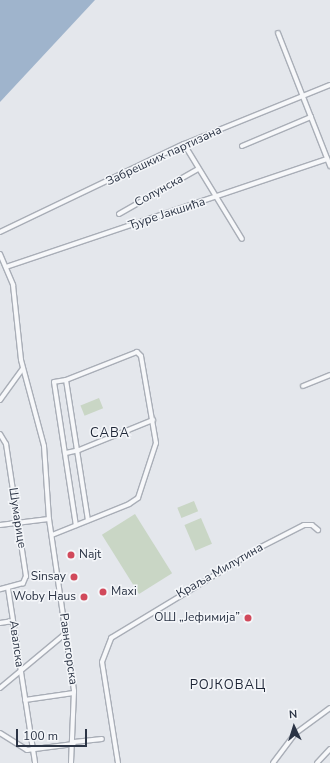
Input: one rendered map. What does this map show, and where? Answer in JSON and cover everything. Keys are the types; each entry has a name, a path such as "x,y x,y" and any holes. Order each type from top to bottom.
{"street":[{"path":"278,33 330,166"},
{"name":"Забрешких партизана","path":"0,232 184,144 330,85"},
{"path":"242,146 311,117"},
{"path":"184,144 198,170 242,239"},
{"name":"Ђуре Јакшића","path":"6,267 327,159"},
{"name":"Солунска","path":"119,214 198,170"},
{"name":"Равногорска","path":"0,254 12,285 23,368 44,446 49,519 74,693 74,743 71,763"},
{"path":"52,535 76,525 88,520 138,498 155,447 153,420 141,356 137,352 66,380 54,382 76,525"},
{"path":"0,400 23,368"},
{"path":"303,386 330,375"},
{"path":"66,380 79,450 88,520"},
{"path":"66,453 79,450 153,420"},
{"name":"Шумарице","path":"0,434 6,444 19,523 25,581 8,588"},
{"path":"0,526 49,519"},
{"name":"Краља Милутина","path":"118,763 102,662 111,638 207,578 285,534 306,524 314,526 318,530"},
{"path":"0,590 8,588"},
{"name":"Авалска","path":"8,588 35,763"},
{"path":"0,623 13,621"},
{"path":"0,688 66,633"},
{"path":"25,700 74,693"},
{"path":"273,763 296,733 330,708"},
{"path":"0,733 20,747 33,750 102,739"},
{"path":"317,763 330,749"}],"green space":[{"path":"99,398 103,408 85,416 80,405"},
{"path":"194,501 198,511 181,518 177,508"},
{"path":"135,514 172,573 139,594 102,535"},
{"path":"201,518 212,544 195,551 184,525"}],"water":[{"path":"0,0 95,0 0,102"}],"place":[{"name":"Najt","path":"71,555"},
{"name":"Sinsay","path":"74,577"},
{"name":"Maxi","path":"103,592"},
{"name":"Woby Haus","path":"84,597"},
{"name":"ОШ „Јефимија”","path":"248,618"}],"district":[{"name":"САВА","path":"110,433"},
{"name":"РОЈКОВАЦ","path":"228,685"}]}
